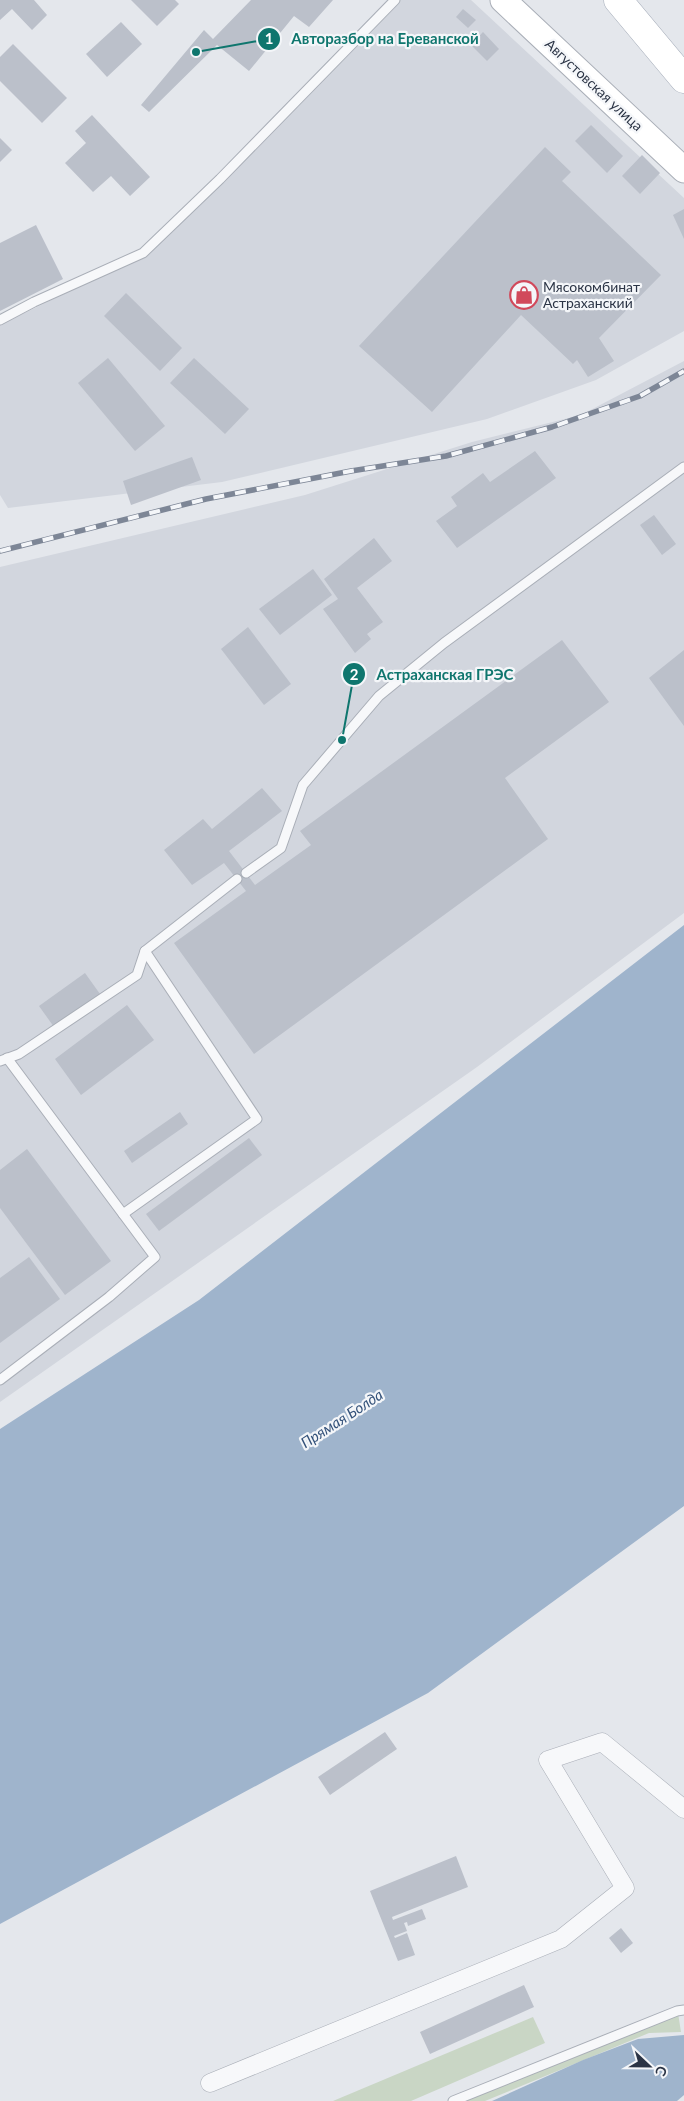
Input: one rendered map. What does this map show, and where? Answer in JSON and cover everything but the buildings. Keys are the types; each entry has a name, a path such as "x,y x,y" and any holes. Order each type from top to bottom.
{"main road":[{"path":"618,0 684,79"}],"street":[{"name":"Августовская улица","path":"503,0 684,170"},
{"path":"210,2083 560,1939 625,1888 548,1760 602,1742 684,1810"}],"lane":[{"path":"0,320 34,302 143,253 220,179 395,0"},
{"path":"246,873 281,848 303,785 378,696 444,643 684,467"},
{"path":"0,1380 109,1297 155,1257 4,1060 19,1054 137,976 145,951 237,879"},
{"path":"123,1214 257,1119 145,951"},
{"path":"453,2101 677,2011 684,2010"}],"shaded area":[{"path":"387,0 471,0 684,198 684,331 596,380 487,419 222,482 8,508 0,495 0,325 136,259"},
{"path":"684,361 684,913 477,1067 0,1402 0,567 305,495 472,442 581,415"}],"green space":[{"path":"678,2013 681,2032 649,2033 485,2101 457,2101"},
{"path":"533,2017 545,2043 411,2101 333,2101"}],"water":[{"name":"Прямая Болда","path":"684,925 684,1506 428,1693 0,1924 0,1429 199,1300"},
{"path":"684,2035 684,2095 677,2101 492,2101 583,2060 638,2039"}],"railway":[{"path":"0,551 206,499 351,471 446,456 552,427 640,396 684,371"}],"place":[{"name":"Авторазбор на Ереванской","path":"196,52"},
{"name":"Мясокомбинат Астраханский","path":"524,295"},
{"name":"Астраханская ГРЭС","path":"342,740"}]}
